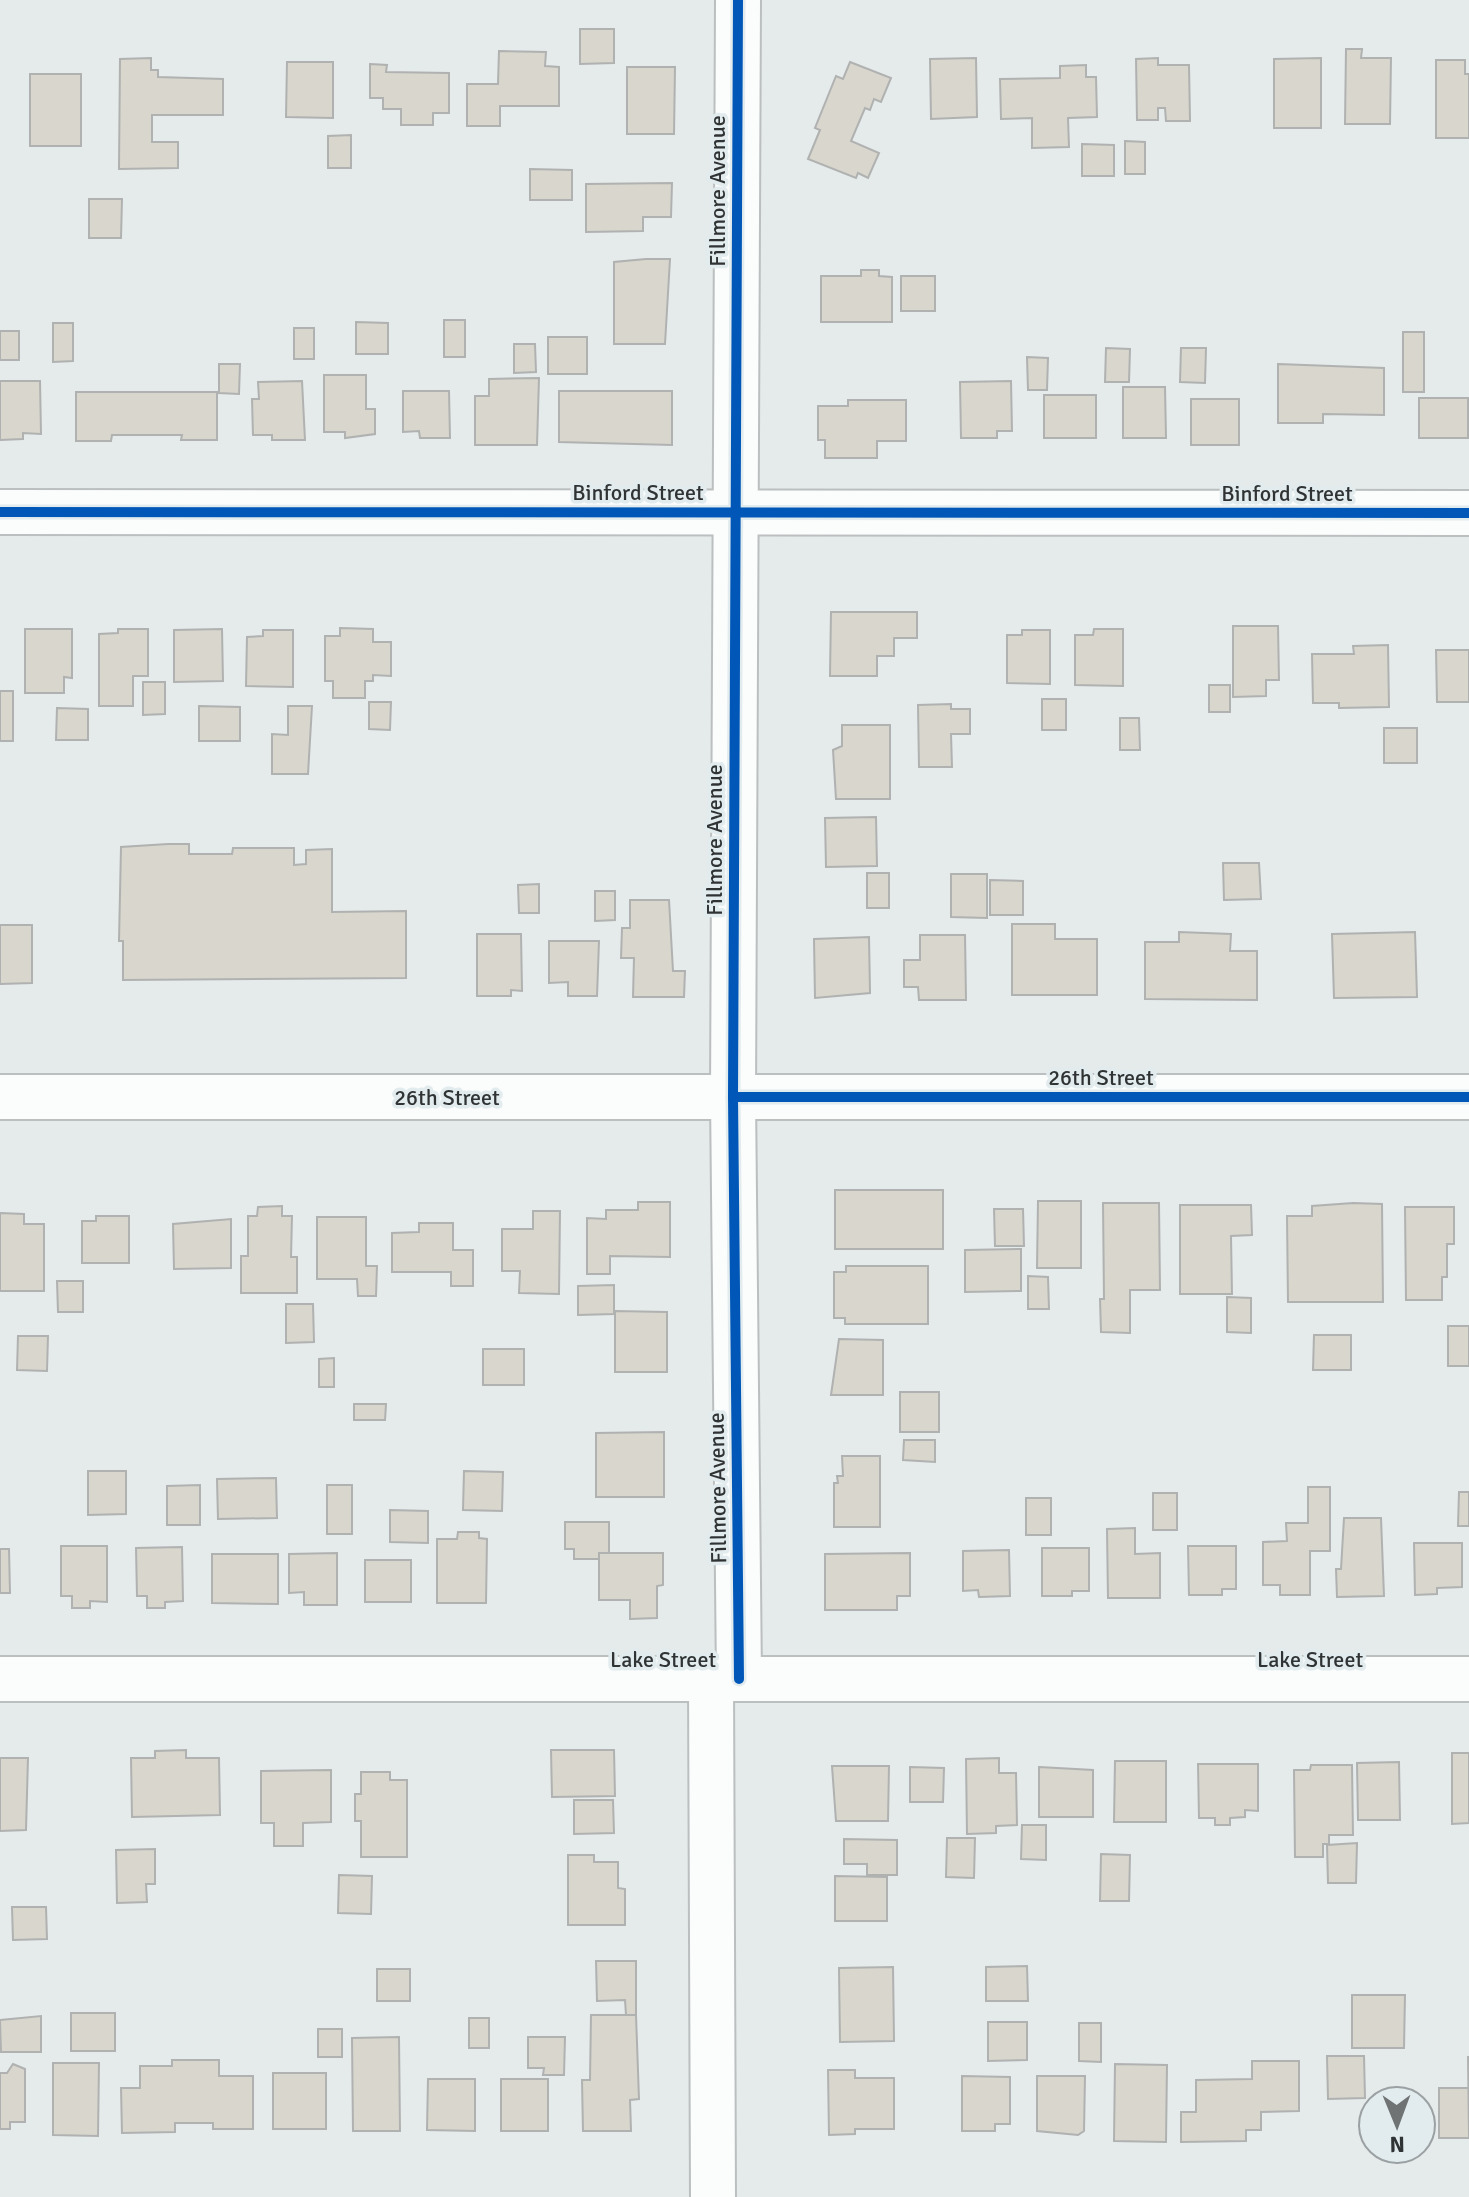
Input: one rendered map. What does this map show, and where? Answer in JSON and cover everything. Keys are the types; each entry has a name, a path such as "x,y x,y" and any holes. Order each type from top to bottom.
{"street":[{"name":"Fillmore Avenue","path":"713,2197 725,1679 733,1097 738,0"},
{"name":"Binford Street","path":"0,512 1469,513"},
{"name":"26th Street","path":"0,1097 1469,1097"},
{"name":"Lake Street","path":"0,1679 1469,1679"}],"building":[{"path":"580,29 614,29 614,63 580,64"},
{"path":"1346,49 1362,49 1361,58 1391,58 1390,124 1345,124"},
{"path":"499,51 546,52 545,66 559,67 559,106 500,106 500,126 467,126 467,84 498,84"},
{"path":"151,58 151,70 158,70 158,77 223,79 223,115 152,115 152,142 178,142 178,168 119,169 120,59"},
{"path":"976,58 977,117 931,119 930,59"},
{"path":"1158,58 1158,65 1189,65 1190,121 1166,121 1165,108 1158,108 1158,120 1137,120 1136,59"},
{"path":"1321,58 1321,128 1274,128 1274,59"},
{"path":"1436,60 1465,60 1465,74 1469,74 1469,138 1436,138"},
{"path":"287,62 333,62 333,118 286,117"},
{"path":"850,62 891,78 881,102 874,99 870,110 865,108 851,141 879,153 868,178 858,173 856,178 808,159 820,130 815,128 836,76 843,79"},
{"path":"370,64 387,65 386,72 449,73 449,113 433,113 433,125 401,125 401,109 383,109 383,98 370,98"},
{"path":"1086,65 1086,77 1096,77 1097,117 1068,118 1069,147 1032,148 1032,118 1001,119 1000,79 1060,78 1060,66"},
{"path":"627,67 675,67 674,134 627,134"},
{"path":"30,74 81,74 81,146 30,146"},
{"path":"351,135 351,168 328,168 328,136"},
{"path":"1125,141 1145,142 1145,174 1125,174"},
{"path":"1082,144 1114,145 1114,176 1082,176"},
{"path":"530,169 572,170 572,200 530,200"},
{"path":"672,183 671,217 643,217 643,231 586,232 586,184"},
{"path":"89,199 122,199 121,238 89,238"},
{"path":"670,259 665,344 614,344 614,262"},
{"path":"861,270 879,270 879,276 892,277 892,322 821,322 821,276 861,276"},
{"path":"901,276 935,276 935,311 901,311"},
{"path":"444,320 465,320 465,357 444,357"},
{"path":"356,322 388,323 388,354 356,354"},
{"path":"53,323 73,323 73,361 53,362"},
{"path":"294,328 314,328 314,359 294,359"},
{"path":"0,331 19,331 19,360 0,360"},
{"path":"1403,332 1424,332 1424,392 1403,392"},
{"path":"548,337 587,337 587,374 548,374"},
{"path":"514,344 535,344 536,372 514,373"},
{"path":"1106,348 1130,349 1129,382 1105,382"},
{"path":"1181,348 1206,348 1205,383 1180,382"},
{"path":"1027,357 1048,358 1047,390 1028,390"},
{"path":"219,364 240,364 239,394 219,393"},
{"path":"1278,364 1384,368 1384,415 1323,414 1323,423 1278,423"},
{"path":"324,375 366,375 366,409 375,409 375,434 345,438 345,432 324,432"},
{"path":"539,378 537,445 475,445 475,396 489,396 489,379"},
{"path":"0,381 40,381 41,434 23,433 23,439 0,440"},
{"path":"302,381 305,440 272,440 272,435 253,435 252,399 259,399 258,382"},
{"path":"1011,381 1012,431 997,431 997,438 961,438 960,382"},
{"path":"1123,387 1165,387 1166,438 1123,438"},
{"path":"403,391 449,391 450,438 420,438 419,431 403,432"},
{"path":"559,391 672,391 672,445 559,442"},
{"path":"76,392 217,392 217,440 181,440 182,435 112,435 111,441 76,441"},
{"path":"1044,395 1096,395 1096,438 1044,438"},
{"path":"1419,398 1468,398 1468,438 1419,438"},
{"path":"1191,399 1239,399 1239,445 1191,445"},
{"path":"848,400 906,400 906,441 877,441 877,458 825,458 825,440 818,440 818,406 848,406"},
{"path":"831,612 917,612 917,638 894,638 894,656 877,656 877,676 830,676"},
{"path":"1233,626 1278,626 1279,680 1266,680 1266,696 1233,697"},
{"path":"340,628 373,629 373,642 391,642 391,676 373,675 373,681 365,681 365,698 333,698 333,681 325,681 325,636 340,636"},
{"path":"25,629 72,629 72,678 64,677 64,693 25,693"},
{"path":"118,629 148,629 148,676 133,676 133,706 99,706 99,634 118,633"},
{"path":"222,629 223,681 174,682 174,630"},
{"path":"1094,629 1123,629 1123,686 1075,685 1075,635 1093,635"},
{"path":"263,630 293,630 293,687 246,686 247,637 263,636"},
{"path":"1022,630 1050,630 1050,684 1007,683 1007,635 1022,635"},
{"path":"1388,645 1389,707 1339,708 1339,703 1313,703 1312,654 1354,654 1353,646"},
{"path":"1436,650 1469,650 1469,702 1437,702"},
{"path":"143,682 165,682 165,714 143,715"},
{"path":"1209,685 1230,685 1230,712 1209,712"},
{"path":"0,691 13,691 13,741 0,741"},
{"path":"1042,699 1066,699 1066,730 1042,730"},
{"path":"369,702 391,702 390,730 369,729"},
{"path":"951,704 951,709 970,709 970,734 951,734 952,767 919,767 918,705"},
{"path":"199,706 240,707 240,741 199,741"},
{"path":"288,706 312,706 308,774 272,774 272,734 288,735"},
{"path":"57,708 88,709 88,740 56,740"},
{"path":"1120,718 1139,718 1140,750 1120,750"},
{"path":"842,725 890,725 890,799 836,799 833,750 842,746"},
{"path":"1384,728 1417,728 1417,763 1384,763"},
{"path":"876,817 877,866 826,867 825,818"},
{"path":"189,844 189,854 232,854 233,848 294,848 294,865 306,864 306,850 332,849 332,912 406,911 406,978 123,980 123,941 119,941 121,847"},
{"path":"1223,863 1259,863 1261,899 1224,900"},
{"path":"867,873 889,873 889,908 867,908"},
{"path":"951,874 987,874 987,918 951,917"},
{"path":"990,880 1023,881 1023,915 990,915"},
{"path":"539,884 539,913 519,913 518,885"},
{"path":"595,891 615,891 615,920 595,921"},
{"path":"630,900 669,900 673,971 685,971 684,997 633,997 634,958 621,958 622,928 630,928"},
{"path":"1012,924 1055,924 1055,939 1097,939 1097,995 1012,995"},
{"path":"0,925 32,925 32,983 0,984"},
{"path":"1179,932 1231,934 1230,951 1257,951 1257,1000 1145,999 1145,942 1179,942"},
{"path":"1415,932 1417,997 1334,998 1332,934"},
{"path":"477,934 521,934 522,991 511,990 511,996 477,996"},
{"path":"920,935 965,935 966,1000 919,1000 918,987 904,987 904,960 920,960"},
{"path":"869,937 870,993 815,998 814,939"},
{"path":"549,941 599,941 597,996 568,996 568,982 549,983"},
{"path":"835,1190 943,1190 943,1249 835,1249"},
{"path":"1038,1201 1081,1201 1081,1268 1037,1268"},
{"path":"638,1202 670,1202 670,1257 610,1256 610,1274 587,1274 587,1218 606,1219 606,1210 638,1210"},
{"path":"1103,1203 1159,1203 1160,1290 1130,1290 1130,1333 1101,1332 1100,1299 1104,1299"},
{"path":"1382,1204 1383,1302 1288,1302 1287,1216 1312,1216 1312,1206"},
{"path":"1180,1205 1251,1205 1252,1235 1231,1236 1232,1294 1180,1294"},
{"path":"282,1206 282,1216 292,1216 291,1257 297,1257 297,1293 241,1293 241,1256 248,1256 248,1216 257,1216 258,1207"},
{"path":"1405,1207 1454,1207 1454,1244 1447,1244 1447,1277 1442,1277 1442,1300 1406,1300"},
{"path":"994,1209 1023,1209 1024,1246 995,1246"},
{"path":"533,1211 560,1211 559,1294 519,1293 520,1271 502,1271 502,1229 533,1229"},
{"path":"0,1213 24,1214 24,1224 44,1224 44,1291 0,1291"},
{"path":"96,1216 129,1216 129,1263 82,1263 82,1221 96,1221"},
{"path":"317,1217 366,1217 366,1266 377,1266 376,1296 358,1296 357,1279 317,1279"},
{"path":"231,1219 231,1268 174,1269 173,1224"},
{"path":"419,1223 453,1223 453,1250 473,1250 473,1286 451,1286 451,1272 392,1272 392,1233 419,1232"},
{"path":"1021,1249 1021,1291 965,1292 965,1250"},
{"path":"846,1266 928,1266 928,1324 845,1324 845,1318 834,1318 834,1272 846,1272"},
{"path":"1028,1276 1048,1277 1049,1309 1028,1309"},
{"path":"57,1281 83,1281 83,1312 58,1312"},
{"path":"614,1285 614,1314 578,1315 578,1286"},
{"path":"1227,1297 1251,1298 1251,1333 1227,1332"},
{"path":"286,1304 313,1304 314,1342 286,1343"},
{"path":"615,1311 667,1312 667,1372 615,1372"},
{"path":"1448,1326 1469,1326 1469,1366 1448,1366"},
{"path":"1314,1335 1351,1335 1351,1370 1313,1370"},
{"path":"18,1336 48,1336 47,1371 17,1370"},
{"path":"839,1339 883,1340 883,1395 831,1395"},
{"path":"483,1349 524,1349 524,1385 483,1385"},
{"path":"334,1358 334,1387 319,1387 319,1359"},
{"path":"900,1392 939,1392 939,1432 900,1432"},
{"path":"354,1404 386,1404 385,1420 354,1420"},
{"path":"664,1432 664,1497 596,1497 596,1433"},
{"path":"904,1440 935,1440 935,1462 903,1460"},
{"path":"842,1456 880,1456 880,1527 834,1527 834,1483 838,1483 837,1476 843,1476"},
{"path":"88,1471 126,1471 126,1514 88,1515"},
{"path":"464,1471 503,1472 502,1511 463,1510"},
{"path":"276,1478 277,1518 218,1519 217,1479"},
{"path":"200,1485 200,1525 167,1525 167,1486"},
{"path":"327,1485 352,1485 352,1534 327,1534"},
{"path":"1308,1487 1330,1487 1330,1551 1310,1551 1310,1595 1280,1595 1280,1585 1263,1585 1263,1542 1287,1541 1286,1523 1308,1523"},
{"path":"1459,1492 1469,1492 1469,1526 1458,1526"},
{"path":"1153,1493 1177,1493 1177,1530 1153,1530"},
{"path":"1026,1498 1051,1498 1051,1535 1026,1535"},
{"path":"390,1510 428,1511 428,1543 390,1542"},
{"path":"1344,1518 1381,1518 1384,1596 1337,1597 1336,1569 1341,1569"},
{"path":"565,1522 609,1522 609,1554 599,1553 599,1559 574,1559 574,1549 565,1549"},
{"path":"1135,1528 1135,1554 1160,1553 1160,1598 1108,1598 1107,1529"},
{"path":"458,1532 479,1532 479,1538 487,1539 486,1603 437,1603 437,1539 457,1539"},
{"path":"1414,1543 1462,1543 1462,1587 1437,1588 1437,1594 1415,1595"},
{"path":"61,1546 107,1546 107,1602 90,1601 90,1608 72,1608 72,1596 61,1596"},
{"path":"1188,1546 1236,1546 1236,1589 1222,1589 1222,1595 1189,1595"},
{"path":"182,1547 183,1601 165,1602 165,1608 147,1608 147,1596 137,1596 136,1548"},
{"path":"1042,1548 1089,1548 1089,1591 1072,1591 1072,1596 1042,1596"},
{"path":"0,1549 9,1549 10,1593 0,1593"},
{"path":"1009,1550 1010,1596 979,1597 978,1590 963,1591 963,1551"},
{"path":"337,1553 337,1605 304,1605 304,1592 289,1593 289,1554"},
{"path":"599,1553 663,1553 663,1585 657,1586 657,1618 630,1619 630,1600 599,1600"},
{"path":"910,1553 910,1596 897,1596 897,1610 825,1610 825,1554"},
{"path":"212,1554 278,1554 278,1604 212,1603"},
{"path":"365,1560 411,1560 411,1602 365,1602"},
{"path":"186,1750 186,1758 219,1758 220,1815 132,1817 131,1758 155,1758 155,1751"},
{"path":"551,1750 614,1750 615,1796 552,1797"},
{"path":"1452,1753 1469,1753 1469,1823 1452,1824"},
{"path":"0,1758 28,1758 26,1830 0,1831"},
{"path":"999,1758 999,1773 1016,1773 1017,1825 996,1826 996,1833 967,1834 966,1759"},
{"path":"1115,1761 1166,1761 1166,1822 1114,1822"},
{"path":"1399,1762 1400,1820 1358,1820 1357,1763"},
{"path":"1198,1764 1258,1764 1258,1811 1245,1810 1245,1817 1230,1818 1230,1825 1215,1825 1215,1818 1199,1818"},
{"path":"1311,1765 1352,1765 1353,1835 1329,1835 1329,1844 1323,1844 1323,1857 1295,1857 1294,1770 1310,1770"},
{"path":"832,1766 889,1766 888,1821 836,1821"},
{"path":"910,1767 944,1768 943,1802 910,1802"},
{"path":"1039,1767 1093,1770 1093,1817 1039,1817"},
{"path":"331,1770 331,1822 303,1823 303,1846 274,1846 274,1823 261,1823 261,1771"},
{"path":"361,1772 390,1772 390,1780 407,1780 407,1857 361,1857 361,1821 355,1821 355,1794 361,1794"},
{"path":"574,1800 613,1800 614,1833 574,1834"},
{"path":"1022,1825 1046,1825 1046,1860 1021,1859"},
{"path":"947,1838 975,1838 974,1878 946,1877"},
{"path":"844,1839 897,1840 897,1875 867,1875 867,1864 844,1864"},
{"path":"1357,1843 1356,1883 1328,1883 1327,1845"},
{"path":"155,1849 155,1884 146,1884 147,1902 117,1903 116,1850"},
{"path":"1101,1854 1130,1855 1129,1901 1100,1901"},
{"path":"568,1855 594,1855 594,1862 618,1862 618,1888 625,1889 625,1925 568,1925"},
{"path":"339,1875 372,1876 371,1914 338,1913"},
{"path":"835,1876 887,1877 887,1921 835,1921"},
{"path":"12,1907 46,1907 47,1939 13,1940"},
{"path":"596,1961 636,1961 636,2015 626,2015 625,2000 597,2001"},
{"path":"1027,1966 1028,2001 986,2001 986,1967"},
{"path":"893,1967 894,2041 840,2042 839,1968"},
{"path":"377,1969 410,1969 410,2001 377,2001"},
{"path":"1352,1995 1405,1995 1404,2048 1352,2048"},
{"path":"71,2013 115,2013 115,2051 71,2051"},
{"path":"591,2015 636,2015 639,2099 630,2100 631,2131 583,2131 582,2080 590,2080"},
{"path":"41,2016 41,2052 1,2052 0,2020"},
{"path":"469,2018 489,2018 489,2048 469,2048"},
{"path":"988,2022 1027,2022 1027,2060 988,2061"},
{"path":"1079,2023 1101,2023 1101,2062 1079,2061"},
{"path":"318,2029 342,2029 342,2057 318,2057"},
{"path":"399,2037 400,2131 353,2131 352,2038"},
{"path":"528,2037 565,2037 564,2075 543,2075 544,2068 528,2068"},
{"path":"1327,2056 1364,2056 1365,2085 1357,2085 1357,2098 1328,2099"},
{"path":"172,2060 219,2060 219,2076 253,2076 253,2129 213,2129 213,2123 175,2123 175,2132 122,2133 121,2088 140,2088 140,2066 172,2066"},
{"path":"1252,2061 1299,2061 1299,2111 1261,2112 1261,2130 1246,2130 1246,2141 1181,2142 1181,2112 1196,2112 1196,2080 1252,2079"},
{"path":"53,2063 99,2063 98,2136 53,2135"},
{"path":"13,2064 25,2069 25,2122 10,2122 10,2129 0,2129 0,2073 7,2073"},
{"path":"1115,2064 1167,2065 1166,2142 1114,2141"},
{"path":"828,2070 855,2070 855,2078 894,2078 894,2129 855,2129 855,2134 829,2135"},
{"path":"273,2073 326,2073 326,2129 273,2129"},
{"path":"962,2076 1010,2077 1010,2124 995,2124 995,2131 962,2131"},
{"path":"1037,2076 1085,2076 1084,2131 1078,2135 1037,2131"},
{"path":"428,2079 475,2079 475,2131 427,2130"},
{"path":"501,2079 548,2079 548,2131 501,2131"},
{"path":"1439,2088 1468,2088 1469,2138 1439,2138"}],"cycle path":[{"path":"738,0 733,1097 739,1679"},
{"path":"0,512 1469,513"},
{"path":"733,1097 1469,1097"}]}
